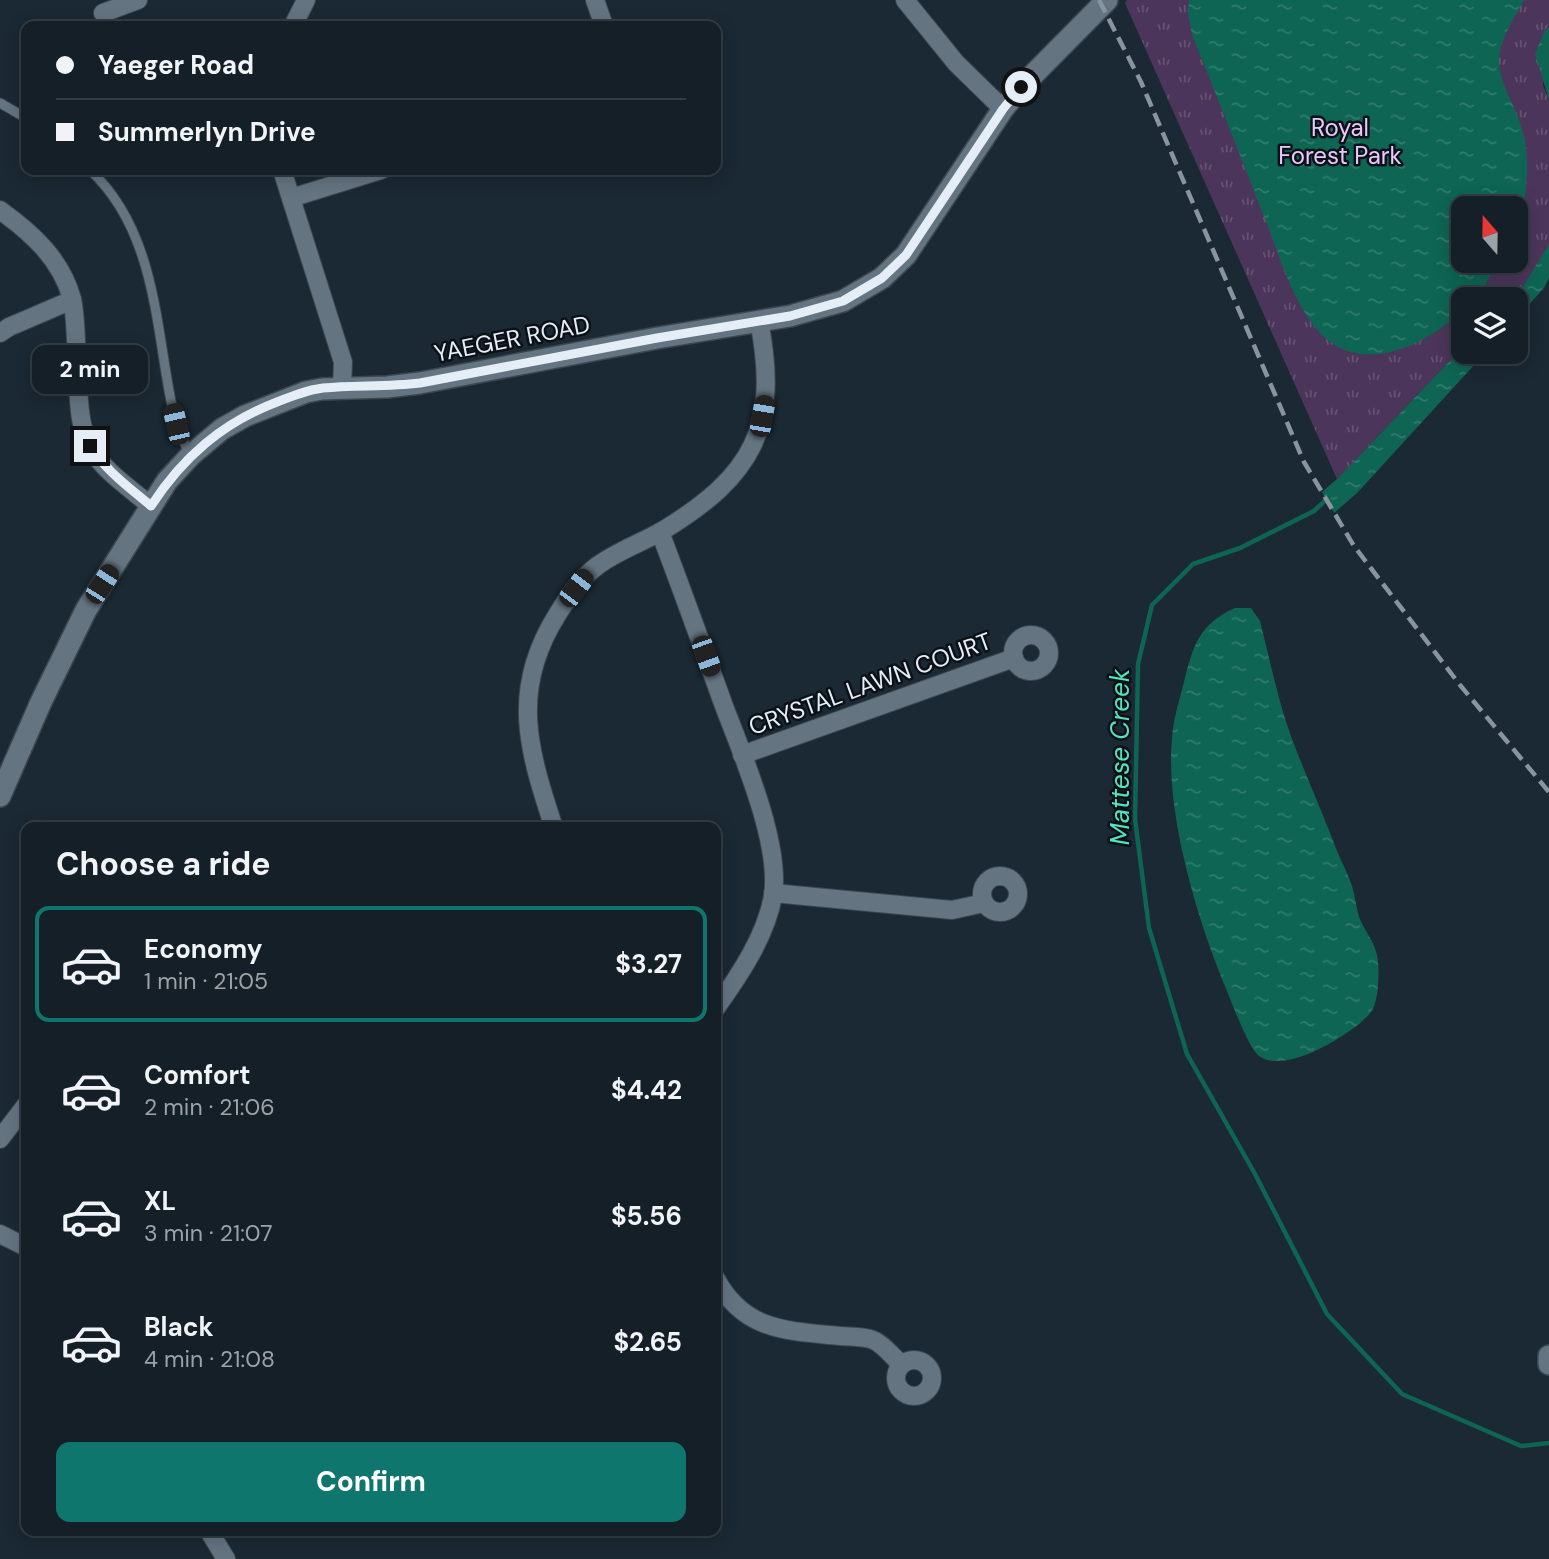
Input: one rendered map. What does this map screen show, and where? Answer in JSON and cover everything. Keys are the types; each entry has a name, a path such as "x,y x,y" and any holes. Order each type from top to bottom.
{"street":[{"path":"103,13 138,0"},
{"path":"595,0 602,21"},
{"path":"905,0 956,63 1003,109"},
{"name":"YAEGER ROAD","path":"0,796 75,630 167,481 191,455 222,429 269,405 306,391 420,383 759,321 843,301 888,274 918,240 1003,109 1021,87 1107,0"},
{"path":"293,21 299,2"},
{"path":"284,175 343,362 342,387"},
{"path":"291,198 365,175"},
{"path":"0,210 24,227 52,256 72,300 79,401 86,438 100,460 151,506"},
{"path":"0,333 72,300"},
{"path":"552,822 528,735 528,681 536,655 546,633 585,577 621,551 660,532 707,502 748,458 762,416 767,390 765,351 759,321"},
{"path":"660,532 742,755 767,833 772,858 773,893 770,910 744,969 721,1001"},
{"name":"CRYSTAL LAWN COURT","path":"742,755 1014,658"},
{"path":"773,893 951,910 984,903"},
{"path":"0,1139 21,1112"},
{"path":"0,1234 21,1244"},
{"path":"721,1289 739,1311 766,1326 795,1332 874,1340 901,1364"},
{"path":"1549,1356 1549,1364"},
{"path":"212,1536 226,1559"}],"lane":[{"path":"0,103 21,115"},
{"path":"95,175 117,199 148,272 176,424 181,440 191,455"}],"green space":[{"name":"Royal Forest Park","path":"1127,0 1549,0 1543,85 1549,100 1549,250 1522,287 1451,287 1451,360 1337,479 1125,3"}],"water":[{"name":"Royal Forest Park","path":"1189,0 1524,0 1505,37 1499,60 1502,77 1524,139 1527,164 1525,196 1451,196 1451,273 1492,273 1484,287 1451,287 1449,322 1414,344 1375,354 1356,353 1338,347 1321,334 1303,309 1288,280 1192,35 1188,13"},
{"path":"1549,27 1549,100 1535,54 1545,30"},
{"path":"1549,244 1549,278 1528,306 1528,287 1522,287"},
{"path":"1451,360 1451,364 1475,364 1358,492 1334,513 1322,492"},
{"path":"1235,608 1251,608 1260,621 1292,739 1350,882 1359,917 1374,945 1378,961 1377,993 1371,1012 1334,1041 1298,1057 1281,1061 1267,1060 1256,1053 1233,1005 1195,901 1174,800 1171,769 1173,732 1176,710 1191,657 1205,629"}],"waterway":[{"name":"Mattese Creek","path":"1329,497 1314,511 1240,548 1193,564 1152,605 1138,664 1135,819 1149,928 1187,1054 1255,1174 1327,1314 1402,1394 1521,1446 1549,1443"}],"railway":[{"path":"1099,0 1141,82 1304,462 1354,546 1460,685 1549,792"}],"route":[{"path":"90,446 94,454 119,479 151,506 167,481 191,455 222,429 269,405 306,391 420,383 790,316 843,301 867,289 906,255 1003,109 1021,87"}]}
